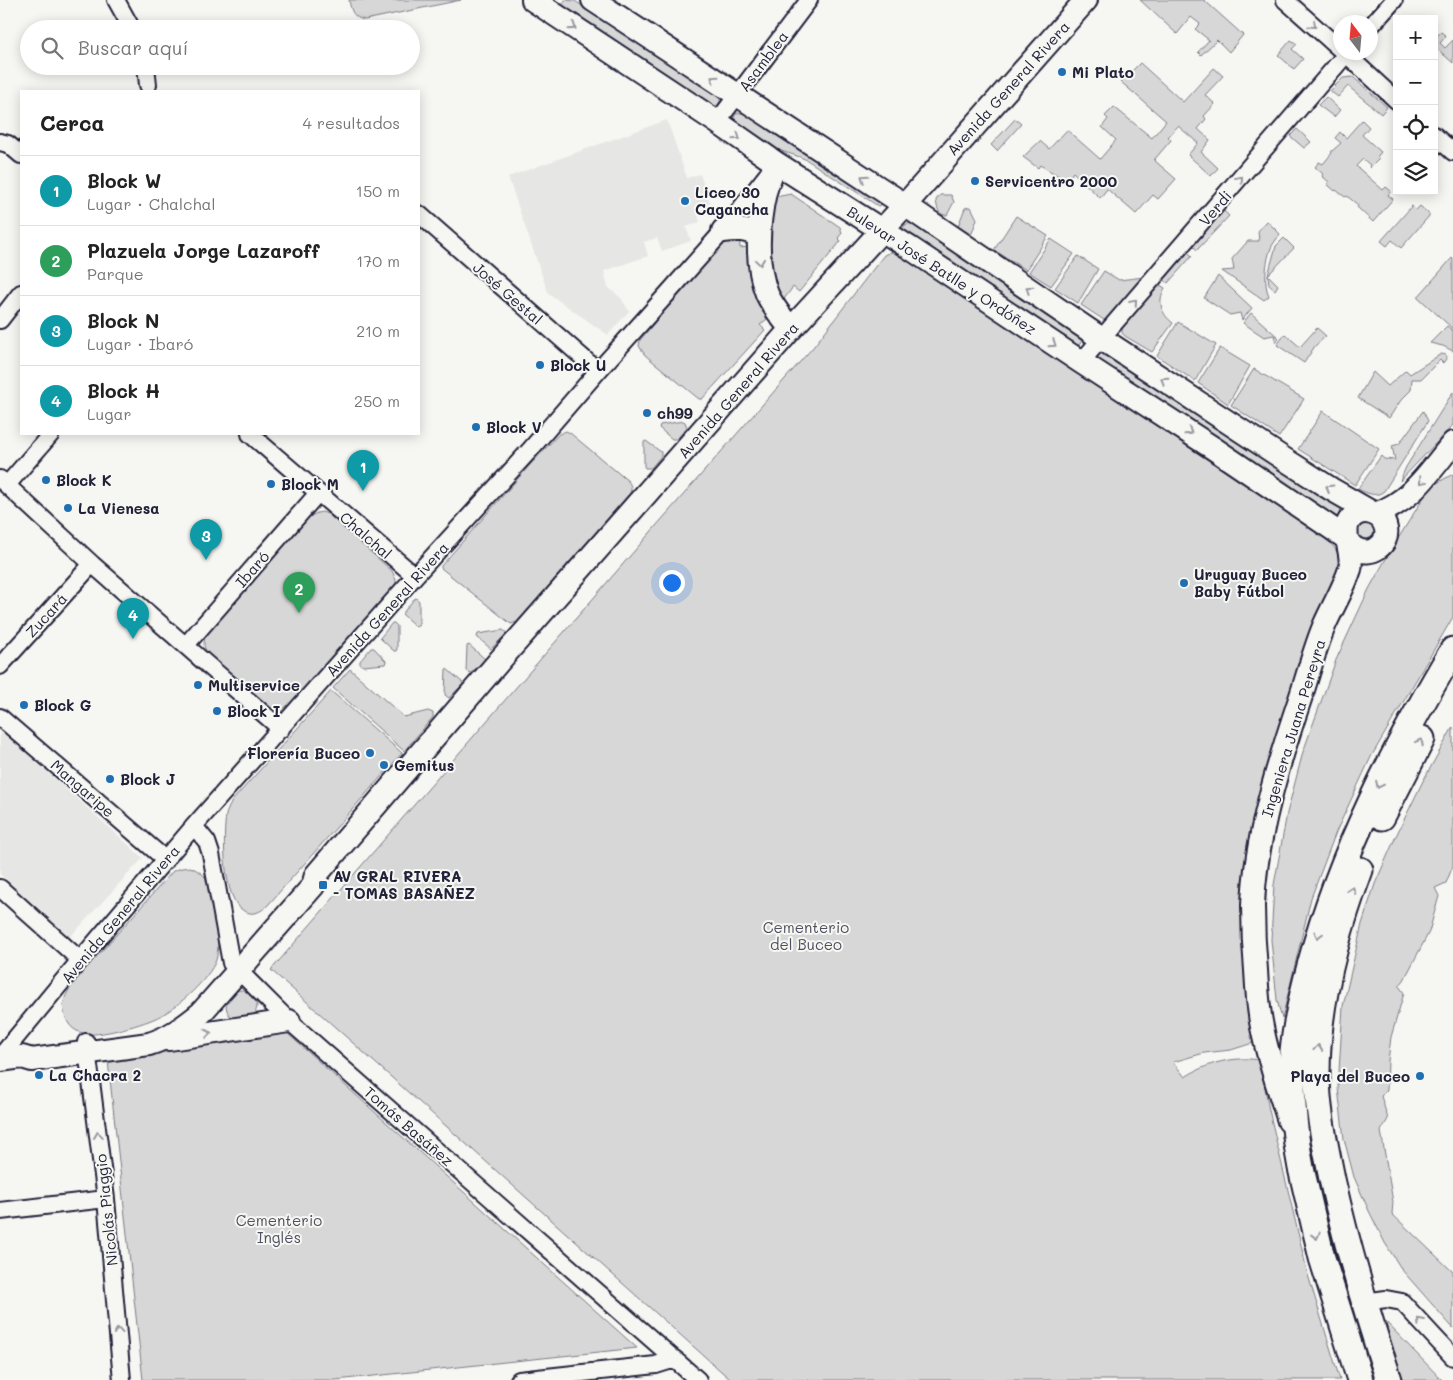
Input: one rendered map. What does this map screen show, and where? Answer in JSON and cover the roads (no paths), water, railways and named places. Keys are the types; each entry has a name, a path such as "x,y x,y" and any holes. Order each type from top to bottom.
{"main road":[{"name":"Bulevar José Batlle y Ordóñez","path":"593,0 905,205 1102,339 1306,473 1373,513"},
{"name":"Avenida General Rivera","path":"7,1058 32,1049 149,1044 160,1041 184,1027 201,1013 303,879 316,875 508,651 791,329 905,205 1086,0"},
{"name":"Bulevar José Batlle y Ordóñez","path":"547,4 776,163 1213,448 1343,536 1349,542"},
{"path":"776,163 766,192 759,236 759,255 762,277 768,294 777,312 791,329"},
{"path":"723,231 747,230 759,236"},
{"name":"Ingeniera Juana Pereyra","path":"1298,1154 1267,1051 1258,1004 1253,905 1261,840 1276,776 1295,714 1324,626 1346,580 1350,567 1351,557 1346,533 1347,524 1353,516 1362,512 1373,513 1390,508 1404,500 1453,443"},
{"path":"1349,542 1357,550 1368,552 1373,551 1382,544 1386,537 1384,522 1373,513"},
{"name":"Ingeniera Juana Pereyra","path":"1293,1075 1281,1061 1275,1047 1266,1002 1261,946 1261,905 1265,869 1284,780 1333,631 1357,584 1382,544"},
{"path":"1360,1380 1322,1258 1298,1154 1294,1113 1293,1052 1306,983 1321,925 1333,893 1366,811 1387,768 1453,650"},
{"path":"1388,1380 1350,1255 1328,1161 1318,1096 1317,1058 1324,1002 1334,950 1349,900 1378,824 1453,682"},
{"name":"Avenida General Rivera","path":"87,1047 156,1026 174,1017 193,1004 235,967"},
{"path":"160,1041 289,1021"},
{"path":"1293,1075 1301,1084 1306,1096 1325,1207 1336,1236 1350,1255"}],"street":[{"path":"116,0 127,20"},
{"name":"Asamblea","path":"717,122 809,0"},
{"path":"1286,0 1333,41"},
{"path":"1378,18 1394,0"},
{"name":"Verdi","path":"1081,362 1338,60"},
{"path":"1354,60 1393,96"},
{"path":"147,75 148,85"},
{"path":"1438,139 1453,152"},
{"path":"0,142 8,144 20,154"},
{"name":"Avenida General Rivera","path":"7,1058 80,960 194,826 723,231 776,163"},
{"name":"José Gestal","path":"420,215 598,371"},
{"path":"0,320 20,294"},
{"path":"51,435 3,482 92,564 281,729"},
{"name":"Chalchal","path":"251,435 415,576"},
{"name":"Ibaró","path":"186,645 318,494"},
{"name":"Zucará","path":"0,666 92,564"},
{"name":"Mangaripe","path":"0,717 166,860"},
{"path":"194,826 207,842 211,854 235,967"},
{"path":"0,888 80,960"},
{"name":"Tomás Basáñez","path":"235,967 289,1021 698,1380"},
{"name":"Nicolás Piaggio","path":"87,1047 106,1199 122,1380"},
{"path":"0,1211 106,1199"},
{"path":"1364,1302 1386,1299 1402,1302 1453,1357"},
{"path":"519,1380 575,1377 656,1365 675,1359"}],"place":[{"name":"Mi Plato","path":"1062,72"},
{"name":"Servicentro 2000","path":"975,181"},
{"name":"Liceo 30 Cagancha","path":"685,201"},
{"name":"Block U","path":"540,365"},
{"name":"ch99","path":"647,413"},
{"name":"Block V","path":"476,427"},
{"name":"Block K","path":"46,480"},
{"name":"Block M","path":"271,484"},
{"name":"Block W","path":"363,491"},
{"name":"La Vienesa","path":"68,508"},
{"name":"Block N","path":"206,560"},
{"name":"Uruguay Buceo Baby Fútbol","path":"1184,583"},
{"name":"Plazuela Jorge Lazaroff","path":"299,613"},
{"name":"Block H","path":"133,639"},
{"name":"Multiservice","path":"198,685"},
{"name":"Block G","path":"24,705"},
{"name":"Block I","path":"217,711"},
{"name":"Florería Buceo","path":"370,753"},
{"name":"Gemitus","path":"384,765"},
{"name":"Block J","path":"110,779"},
{"name":"AV GRAL RIVERA - TOMAS BASAÑEZ","path":"323,885"},
{"name":"La Chacra 2","path":"39,1075"},
{"name":"Playa del Buceo","path":"1420,1076"}],"park label":[{"name":"Cementerio del Buceo","path":"806,936"},
{"name":"Cementerio Inglés","path":"279,1228"}]}
